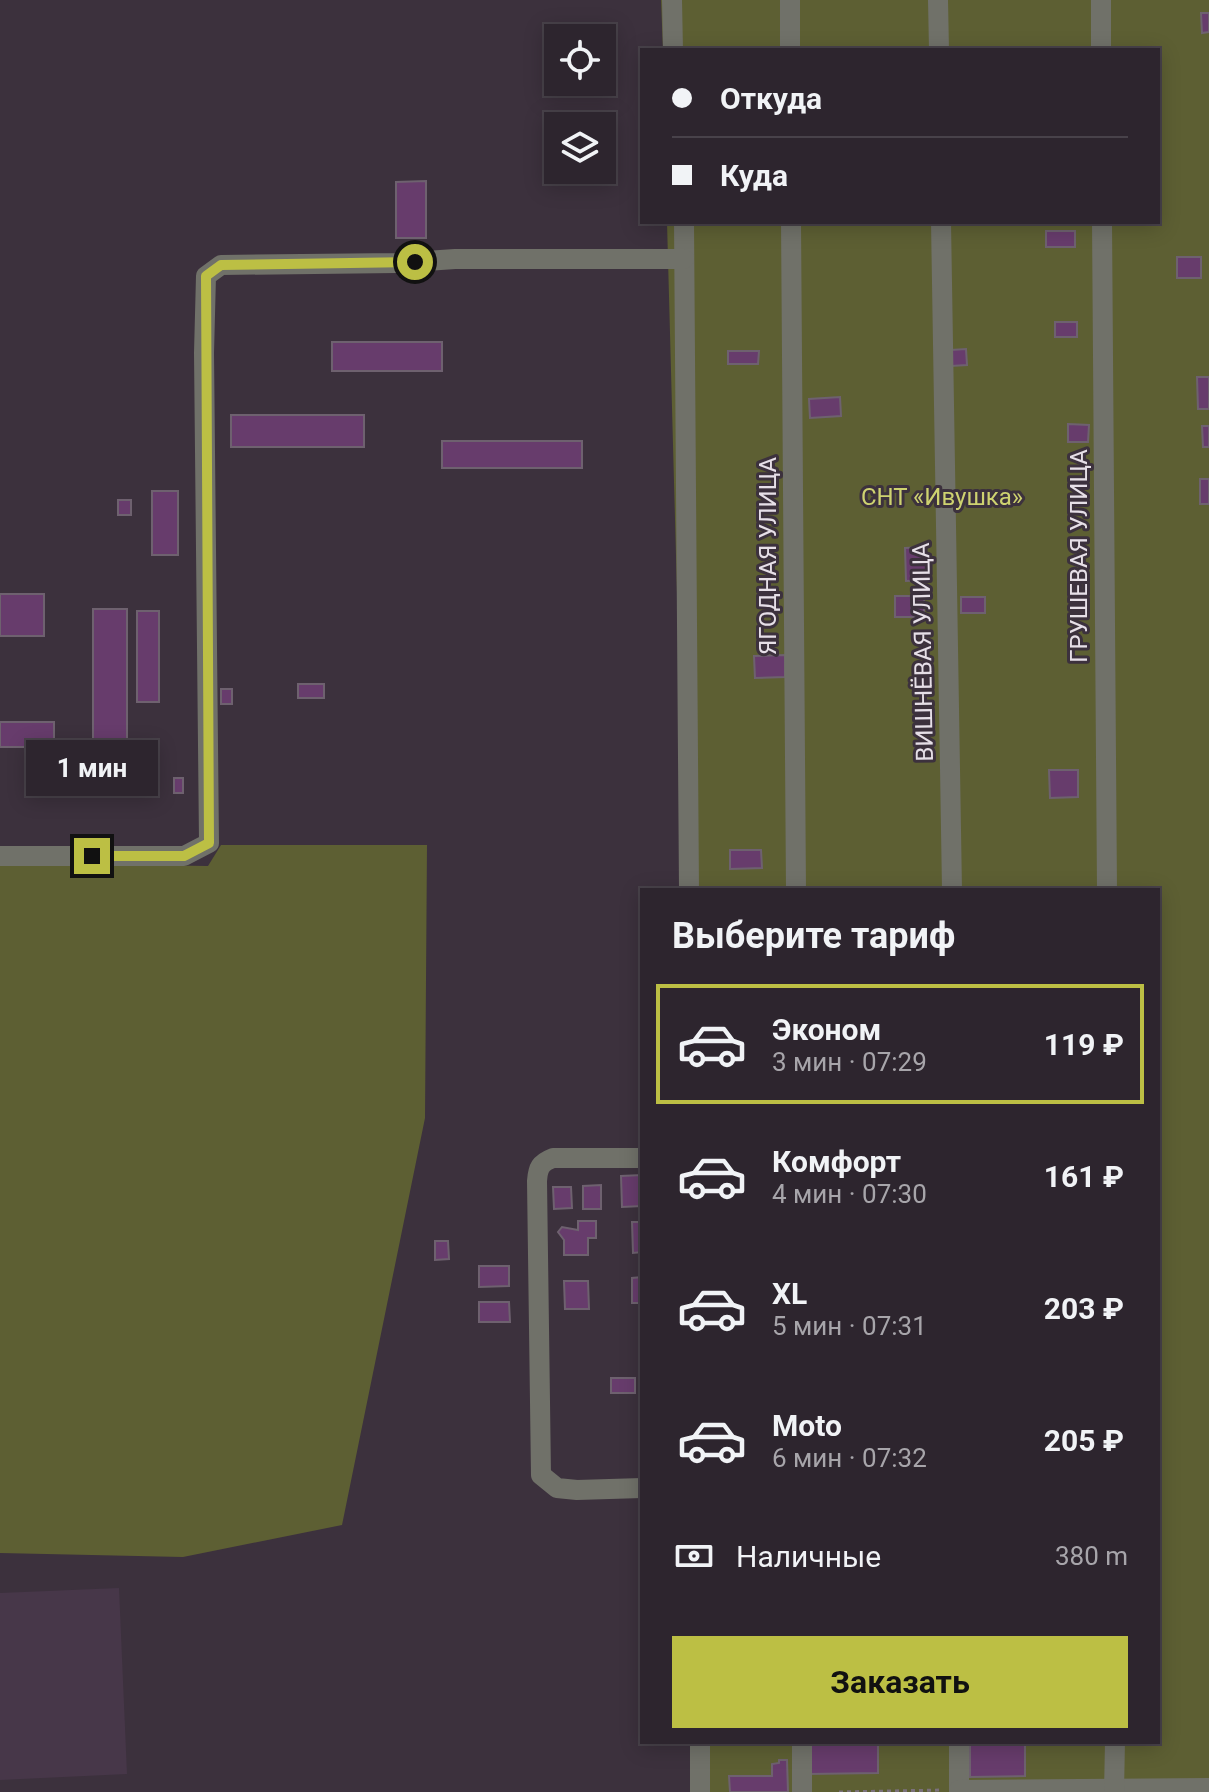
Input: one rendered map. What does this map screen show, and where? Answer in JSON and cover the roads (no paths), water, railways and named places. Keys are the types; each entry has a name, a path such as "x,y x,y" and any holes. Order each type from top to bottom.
{"street":[{"path":"672,0 673,48"},
{"path":"790,0 790,48"},
{"path":"938,0 939,48"},
{"path":"1101,0 1101,48"},
{"path":"684,224 689,888"},
{"name":"ЯГОДНАЯ УЛИЦА","path":"791,224 796,888"},
{"name":"ВИШНЁВАЯ УЛИЦА","path":"941,224 952,888"},
{"name":"ГРУШЕВАЯ УЛИЦА","path":"1102,224 1107,888"},
{"path":"0,856 184,856 209,843 204,353 206,276 211,270 221,265 455,259 684,259"},
{"path":"640,1158 553,1158 543,1162 538,1169 537,1181 541,1475 557,1488 640,1488"},
{"path":"700,1744 700,1792"},
{"path":"802,1744 802,1792"},
{"path":"959,1744 959,1791 1209,1788"},
{"path":"1115,1744 1115,1790"}],"park label":[{"name":"СНТ «Ивушка»","path":"942,497"}]}
